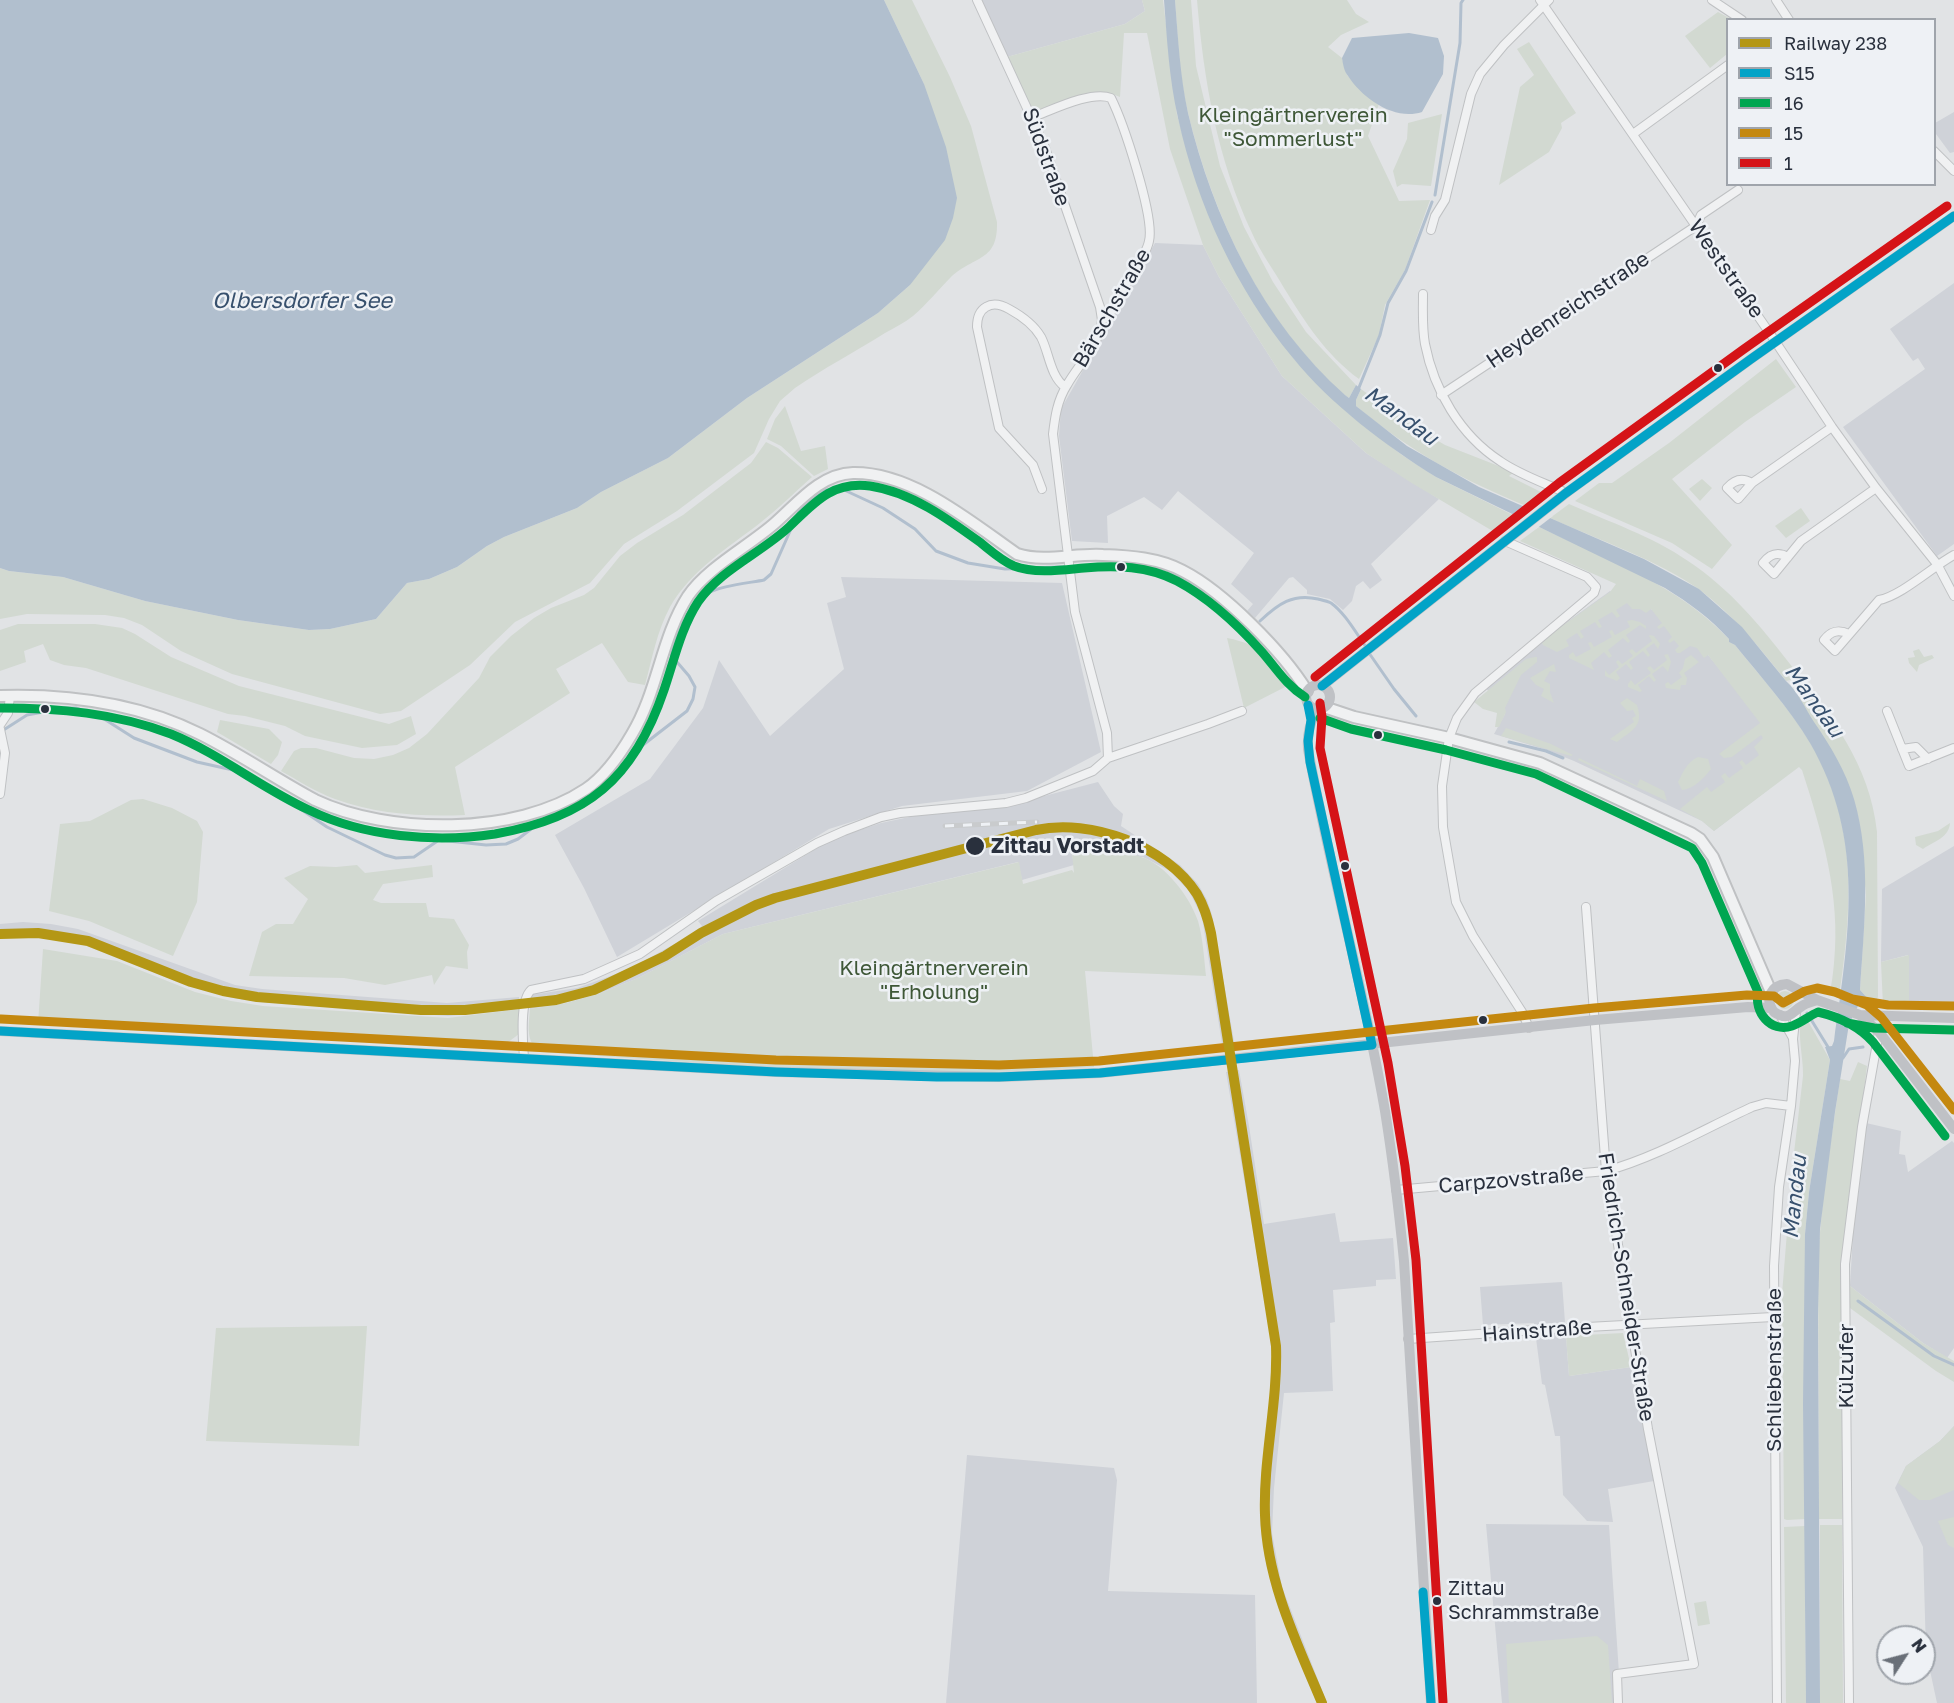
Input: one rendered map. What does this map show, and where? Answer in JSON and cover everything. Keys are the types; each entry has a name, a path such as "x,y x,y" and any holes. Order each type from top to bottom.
{"main road":[{"path":"1431,1703 1404,1261 1396,1190 1385,1110 1372,1045 1310,762 1308,741 1317,695 1367,651 1563,496 1954,216"},
{"path":"3,1031 776,1072 999,1077 1100,1073 1595,1020 1748,1006 1791,985 1817,1000 1855,1013 1875,1024 1954,1129"},
{"path":"1798,991 1801,999 1798,1009"},
{"path":"1773,995 1780,1015 1788,1016 1817,1000"},
{"path":"1875,1024 1954,1018"}],"street":[{"name":"Südstraße","path":"977,0 1033,117 1100,307 1102,320"},
{"path":"1712,0 1739,18"},
{"path":"1776,0 1788,18"},
{"path":"1431,230 1435,216 1445,200 1471,94 1480,74 1544,2"},
{"name":"Weststraße","path":"1544,2 1832,427 1876,488 1937,564 1954,596"},
{"path":"1633,134 1726,66"},
{"name":"Bärschstraße","path":"1033,117 1076,101 1102,95 1111,98 1120,115 1148,211 1150,240 1115,306 1102,320 1098,337 1065,387 1055,411 1053,434 1075,612 1107,733 1108,758"},
{"path":"1936,152 1954,171"},
{"name":"Heydenreichstraße","path":"1441,395 1696,226 1701,215 1738,190"},
{"path":"1423,294 1425,343 1441,395 1463,427 1493,457 1563,496"},
{"name":"Bärschstraße","path":"1042,489 1033,465 999,428 977,327 978,316 982,310 989,305 1002,306 1028,322 1039,334 1057,378 1065,387"},
{"path":"1752,483 1832,427"},
{"path":"0,794 5,753 0,730 8,713 5,696 82,699 127,708 200,734 333,809 387,820 462,826 509,818 554,805 587,788 598,778 610,765 638,723 672,626 689,595 706,577 774,524 812,490 830,479 852,473 885,478 908,485 949,507 1017,554 1037,559 1068,560 1100,554 1140,558 1184,571 1207,586 1260,632 1317,695 1340,713 1449,738 1552,767 1691,833 1700,839 1713,857 1773,995"},
{"path":"1788,557 1801,541 1876,488"},
{"path":"1508,539 1587,577 1596,587 1594,593 1475,693 1456,718 1449,738 1442,786 1443,827 1456,902 1473,936 1522,1012 1529,1028"},
{"path":"1849,634 1879,600 1890,598 1937,564 1954,555"},
{"path":"524,1058 524,1004 527,993 531,990 584,979 640,954 716,902 817,843 881,817 900,813 1006,803 1026,798 1093,771 1108,758 1242,711"},
{"path":"1887,711 1909,766 1954,748"},
{"path":"1902,749 1916,747 1928,759"},
{"name":"Friedrich-Schneider-Straße","path":"1586,907 1606,1171 1648,1429 1694,1664 1617,1674 1618,1703"},
{"name":"Schliebenstraße","path":"1777,1703 1773,1317 1775,1243 1779,1187 1791,1106 1795,1061 1793,1039 1798,1009"},
{"name":"Schliebenstraße","path":"1780,1015 1793,1039"},
{"name":"Külzufer","path":"1849,1703 1845,1264 1875,1024"},
{"name":"Carpzovstraße","path":"1396,1190 1606,1171 1659,1152 1752,1107 1766,1103 1791,1106"},
{"name":"Hainstraße","path":"1408,1339 1773,1317"}],"shaded area":[{"path":"980,0 1142,0 1145,11 1125,24 1007,57"},
{"path":"1954,112 1954,152 1950,153 1936,134 1936,122"},
{"path":"1155,243 1203,245 1219,277 1282,376 1366,453 1439,499 1371,564 1382,580 1370,589 1363,581 1356,586 1352,601 1343,610 1330,599 1307,594 1307,590 1293,577 1289,578 1255,618 1247,611 1253,604 1231,584 1254,553 1178,491 1162,510 1144,497 1107,516 1108,543 1072,541 1059,436 1061,409"},
{"path":"1954,283 1954,544 1937,556 1843,427 1925,369 1918,358 1913,361 1890,329"},
{"path":"841,577 1062,583 1101,752 1027,791 902,806 829,829 617,957 584,888 555,835 650,779 703,708 719,660 770,736 844,669 827,603 846,597"},
{"path":"1610,591 1682,623 1799,766 1714,831 1702,821 1574,761 1494,734 1505,714 1497,699 1484,687 1532,647"},
{"path":"1098,782 1114,806 1123,814 1121,826 1180,865 1198,884 1207,900 1212,915 1235,1047 1223,1050 1202,917 1189,891 1170,871 1143,857 1072,853 1074,865 1022,880 1018,862 723,934 638,978 601,993 530,1009 531,995 577,988 608,977 633,967 687,937 702,926 698,921 832,839 881,823 914,816 1025,801"},
{"path":"1954,846 1954,1009 1909,1006 1908,955 1881,962 1882,889"},
{"path":"23,922 78,929 235,985 447,1003 519,997 520,1009 448,1016 233,998 196,988 109,952 77,943 52,938 0,937 0,924"},
{"path":"1239,1070 1264,1224 1335,1213 1340,1242 1393,1238 1396,1279 1376,1280 1376,1286 1333,1290 1335,1322 1330,1323 1333,1391 1284,1393 1274,1488 1272,1533 1282,1587 1327,1703 1318,1703 1287,1629 1266,1564 1262,1533 1261,1486 1275,1363 1226,1072"},
{"path":"1866,1123 1901,1131 1899,1154 1905,1155 1908,1172 1952,1141 1954,1143 1954,1348 1947,1358 1923,1343 1850,1286 1855,1199"},
{"path":"1562,1282 1569,1376 1631,1367 1654,1481 1608,1489 1613,1522 1587,1521 1563,1495 1560,1436 1555,1436 1545,1385 1542,1384 1534,1323 1483,1325 1480,1287"},
{"path":"1954,1426 1954,1703 1937,1703 1933,1685 1936,1685 1936,1625 1925,1625 1923,1547 1895,1488 1906,1466 1940,1441"},
{"path":"967,1455 1114,1468 1117,1480 1108,1591 1255,1595 1257,1703 946,1703"},
{"path":"1486,1524 1609,1525 1621,1703 1502,1703"}],"green space":[{"path":"884,0 912,0 950,77 971,126 997,222 994,244 983,256 951,277 910,319 795,388 780,401 754,453 677,511 624,544 590,583 515,622 470,665 401,711 380,714 232,674 181,651 142,625 124,618 105,615 27,614 0,619 0,568 63,577 145,601 238,620 309,630 330,629 376,619 407,583 429,579 457,567 504,537 577,508 601,492 668,458 747,398 878,313 910,285 924,84"},
{"path":"1142,0 1163,0 1177,115 1199,190 1294,359 1349,414 1402,455 1436,477 1517,517 1496,533 1366,453 1282,376 1219,277 1203,245 1170,149 1147,33 1124,33 1120,97 1110,94 1088,94 1034,112 1007,57 1125,24 1145,11"},
{"path":"1175,0 1191,0 1196,66 1220,166 1244,227 1273,282 1306,332 1356,385 1349,398 1313,364 1270,309 1252,279 1220,213 1197,146 1185,99"},
{"name":"Kleingärtnerverein \"Sommerlust\"","path":"1197,0 1347,0 1356,14 1369,22 1341,35 1328,47 1342,58 1347,75 1364,93 1379,104 1368,136 1399,201 1430,200 1405,270 1385,305 1379,335 1359,379 1326,349 1308,325 1259,247 1240,205 1214,119 1208,90"},
{"path":"1718,12 1729,18 1726,18 1726,55 1710,68 1685,36"},
{"path":"1529,42 1576,113 1561,123 1562,128 1549,152 1499,185 1520,87 1534,75 1517,49"},
{"path":"1442,114 1431,186 1402,184 1397,187 1393,171 1407,139 1408,123"},
{"path":"1776,359 1796,387 1745,422 1672,479 1732,545 1712,569 1672,543 1575,501 1599,483 1612,483 1669,443"},
{"path":"1361,389 1406,422 1445,445 1514,472 1509,476 1545,494 1529,507 1438,464 1356,406"},
{"path":"785,406 801,451 825,446 828,469 814,476 781,446 767,439 775,419"},
{"path":"766,442 778,448 812,477 767,518 711,560 688,582 670,607 662,626 645,685 628,682 602,643 556,669 570,693 455,767 465,815 416,815 367,808 328,796 281,771 294,751 301,748 316,748 354,758 374,759 393,755 409,748 427,734 479,678 490,657 511,636 551,608 584,595 594,588 620,556 683,515 751,463"},
{"path":"1702,479 1712,488 1700,501 1689,489"},
{"path":"1569,504 1660,544 1717,583 1744,608 1767,635 1834,722 1866,784 1877,832 1878,997 1876,1001 1870,1001 1860,990 1866,895 1859,821 1853,797 1798,696 1805,688 1797,680 1786,681 1735,622 1712,600 1684,579 1647,560 1550,518"},
{"path":"1801,508 1810,521 1786,538 1775,526"},
{"path":"1539,527 1640,574 1687,603 1735,645 1802,729 1826,773 1837,804 1844,835 1848,867 1848,899 1847,931 1839,998 1829,995 1835,938 1832,889 1823,841 1802,770 1799,767 1714,831 1702,821 1680,809 1707,787 1711,792 1725,782 1721,776 1725,773 1729,778 1743,768 1739,762 1742,760 1746,765 1759,755 1754,747 1763,738 1761,735 1732,757 1724,758 1719,754 1760,723 1708,655 1704,658 1697,648 1690,646 1677,653 1675,650 1679,646 1674,640 1670,643 1668,641 1672,637 1664,626 1659,629 1657,627 1662,623 1651,609 1646,613 1640,609 1632,609 1627,603 1616,610 1620,616 1617,618 1612,612 1598,620 1602,627 1599,628 1595,622 1580,631 1584,637 1581,639 1577,633 1566,640 1569,646 1557,652 1543,645 1541,641 1610,592 1616,584 1520,541"},
{"path":"1627,621 1640,622 1646,626 1646,629 1640,625 1626,635 1630,641 1628,643 1623,638 1608,650 1612,656 1609,658 1604,652 1591,663 1594,670 1569,658 1573,652 1576,657 1591,649 1588,643 1591,642 1594,647 1612,637 1609,631 1612,630 1615,635 1630,627"},
{"path":"18,624 95,624 122,628 171,657 239,686 389,724 411,716 416,734 397,745 362,748 305,736 285,726 228,714 86,668 64,665 50,660 43,644 24,651 26,662 0,671 0,630"},
{"path":"1650,635 1654,636 1660,644 1658,649 1654,643 1646,649 1650,655 1648,657 1643,651 1629,662 1633,668 1631,670 1626,664 1616,672 1620,678 1617,681 1605,676 1605,670 1609,675 1619,667 1616,662 1618,660 1622,664 1633,656 1629,651 1632,649 1636,653 1652,641"},
{"path":"1227,638 1249,644 1264,654 1289,685 1244,708"},
{"path":"1919,649 1924,657 1932,655 1934,658 1919,665 1917,672 1909,663 1908,658 1915,657 1913,651"},
{"path":"1668,654 1671,662 1668,672 1663,666 1652,674 1656,680 1654,682 1649,676 1638,685 1642,691 1640,692 1628,687 1631,680 1635,685 1651,673 1647,668 1650,666 1654,670 1667,660 1664,655"},
{"path":"1691,655 1699,662 1684,673 1687,678 1686,685 1681,685 1680,690 1666,688 1665,684 1668,682 1671,685 1682,677 1679,673 1685,659"},
{"path":"1537,657 1537,662 1521,675 1505,708 1506,712 1499,727 1495,727 1497,713 1483,709 1474,702 1526,659"},
{"path":"1554,664 1556,672 1550,671 1544,681 1550,684 1554,703 1541,696 1544,689 1530,678"},
{"path":"1627,698 1637,705 1638,723 1632,731 1617,742 1610,739 1634,722 1632,718 1636,716 1633,710 1627,711 1620,703"},
{"path":"220,720 269,729 282,742 278,755 271,764 217,732"},
{"path":"1506,728 1551,744 1573,755 1501,736"},
{"path":"1698,757 1708,759 1711,769 1695,785 1682,790 1678,782 1688,765"},
{"path":"1579,758 1637,786 1640,779 1664,791 1667,801 1578,760"},
{"path":"143,799 172,808 197,821 203,832 197,902 173,956 89,921 49,911 60,824 90,821 131,800"},
{"path":"1950,823 1947,832 1940,839 1923,849 1916,845 1915,837 1938,831"},
{"name":"Kleingärtnerverein \"Erholung\"","path":"1072,853 1124,853 1141,857 1159,867 1176,883 1189,902 1200,928 1204,955 1206,976 1085,971 1094,1067 936,1075 834,1072 540,1052 530,1038 530,1009 566,1003 601,993 638,978 723,934 1019,862 1023,884 1072,870 1074,873"},
{"path":"357,865 365,873 432,865 433,877 383,884 373,900 381,903 426,903 429,917 454,919 469,945 468,969 446,966 434,985 432,975 385,985 344,978 249,976 262,932 276,924 293,924 308,899 284,878 310,866"},
{"path":"43,949 117,961 195,992 263,1006 448,1018 520,1009 519,1034 499,1049 38,1024"},
{"path":"1909,955 1909,1006 1883,1006 1881,962"},
{"path":"1785,991 1793,996 1794,1000 1789,1008 1785,1009 1777,1004 1776,1000 1781,992"},
{"path":"1804,1014 1830,1060 1809,1192 1805,1234 1805,1519 1787,1520 1784,1519 1782,1294 1792,1170 1803,1076 1800,1027"},
{"path":"1858,1062 1867,1066 1842,1264 1842,1519 1819,1519 1818,1255 1824,1188 1840,1079 1850,1081"},
{"path":"1850,1286 1923,1343 1954,1361 1954,1382 1850,1308"},
{"path":"367,1326 359,1446 206,1441 216,1328"},
{"path":"1623,1333 1631,1367 1569,1376 1566,1336"},
{"path":"1954,1426 1954,1490 1930,1500 1919,1500 1898,1483 1906,1466 1940,1441"},
{"path":"1954,1517 1954,1548 1948,1545 1938,1521"},
{"path":"1820,1525 1842,1525 1843,1703 1820,1703"},
{"path":"1805,1526 1806,1703 1786,1703 1784,1527"},
{"path":"1706,1601 1710,1624 1698,1626 1694,1603"},
{"path":"1597,1636 1608,1645 1612,1703 1509,1703 1506,1644"}],"water":[{"name":"Olbersdorfer See","path":"0,0 884,0 924,84 946,147 957,198 953,218 945,240 910,285 878,313 747,398 668,458 601,492 577,508 504,537 457,567 429,579 407,583 376,619 330,629 309,630 238,620 145,601 63,577 9,571 0,568"},
{"path":"1164,0 1175,0 1185,99 1212,191 1245,266 1289,335 1316,366 1349,398 1356,385 1361,389 1356,406 1407,446 1479,487 1644,559 1699,589 1742,627 1794,690 1832,749 1851,789 1860,822 1865,870 1865,918 1860,990 1870,1001 1870,1005 1858,1006 1849,1024 1820,1229 1818,1316 1820,1703 1806,1703 1803,1403 1805,1234 1809,1192 1830,1060 1825,1047 1832,1046 1834,1041 1844,963 1849,889 1846,852 1839,816 1828,779 1810,743 1784,705 1735,645 1729,642 1722,631 1699,611 1665,588 1436,477 1397,452 1341,408 1293,358 1272,331 1237,275 1221,245 1196,182 1175,103"},
{"path":"1409,33 1438,38 1444,56 1443,74 1422,112 1412,114 1391,111 1362,93 1347,74 1342,58 1352,38"}],"pier":[{"path":"1531,505 1553,516 1536,529 1514,519"}],"waterway":[{"path":"1435,195 1460,43 1463,0"},
{"name":"Mandau","path":"1358,390 1380,335 1388,303 1406,271 1432,202"},
{"path":"2,731 27,715 76,708 101,717 134,738 197,762 233,770 290,802 327,827 385,855 396,858 414,857 439,840 486,845 506,844 518,839 551,814 576,806 607,787 643,745 687,711 693,699 695,687 671,655 675,639 687,614 699,600 710,592 764,580 771,574 799,511 826,490 842,489 883,508 915,529 936,551 968,563 1005,569 1138,564 1168,570 1200,591 1249,632"},
{"path":"1260,621 1286,601 1301,598 1321,600 1331,603 1341,612 1366,647"},
{"path":"1369,653 1416,716"},
{"path":"1509,742 1546,751 1563,758"},
{"path":"1807,1013 1828,1047"},
{"path":"1843,1058 1849,1049 1863,1047"},
{"path":"1858,1301 1934,1356 1954,1365"}],"railway":[{"path":"945,826 1037,822"}],"rail line":[{"name":"238","path":"0,934 38,933 88,941 191,982 257,997 421,1010 465,1010 556,1000 594,990 665,956 701,933 756,905 775,898 1036,830 1057,827 1080,828 1103,832 1147,849 1183,877 1197,894 1206,913 1211,933 1276,1346 1275,1389 1265,1494 1267,1540 1271,1564 1285,1612 1322,1703"}],"transit line":[{"name":"1","path":"1315,677 1559,483 1947,206"},
{"name":"S15","path":"1322,686 1566,493 1954,216"},
{"name":"16","path":"0,708 87,713 150,727 189,742 309,810 330,819 376,832 400,836 448,838 495,834 527,827 581,805 603,789 622,770 638,748 652,721 687,623 698,602 707,591 729,571 778,536 816,502 834,490 857,485 885,489 914,500 956,525 1014,566 1049,571 1096,567 1132,568 1155,572 1177,581 1200,595 1233,622 1287,682 1305,697"},
{"name":"1","path":"1320,703 1322,717 1320,748 1388,1063 1405,1166 1416,1260 1443,1702"},
{"name":"S15","path":"1308,705 1311,720 1308,741 1310,762 1372,1045"},
{"name":"16","path":"1320,718 1351,729 1446,750 1536,774 1692,848 1702,863 1758,992 1759,1007 1765,1019 1777,1026 1792,1026 1818,1012 1855,1026 1873,1042 1945,1136"},
{"name":"15","path":"1,1019 776,1060 999,1065 1099,1061 1594,1008 1747,995 1774,996 1783,1003 1805,991 1817,988 1835,992 1867,1005 1881,1017 1954,1110"},
{"name":"15","path":"1852,999 1888,1005 1954,1006"},
{"name":"16","path":"1847,1023 1874,1028 1954,1030"},
{"name":"S15","path":"0,1031 776,1072 937,1077 1100,1073 1372,1045"},
{"name":"S15","path":"1423,1592 1431,1703"}],"place":[{"name":"Zittau Vorstadt","path":"975,846"},
{"name":"Zittau Schrammstraße","path":"1437,1601"}]}
